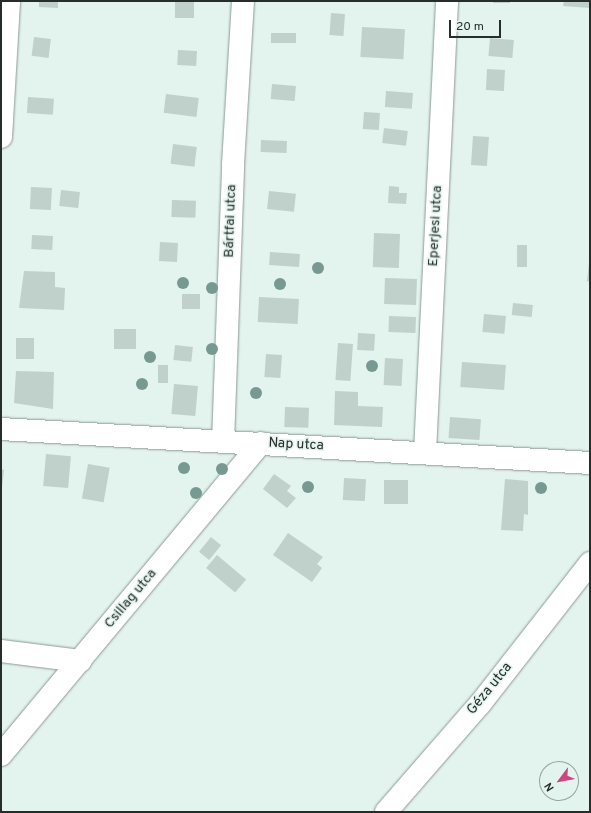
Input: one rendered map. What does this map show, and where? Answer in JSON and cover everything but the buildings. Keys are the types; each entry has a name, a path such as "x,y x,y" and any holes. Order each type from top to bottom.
{"street":[{"path":"1,137 9,1"},
{"name":"Bártfai utca","path":"223,442 233,164 243,1"},
{"name":"Eperjesi utca","path":"425,452 447,1"},
{"name":"Nap utca","path":"1,429 425,452 590,463"},
{"name":"Csillag utca","path":"1,755 261,443"},
{"name":"Géza utca","path":"386,812 480,704 590,563"},
{"path":"1,652 80,661"}]}
